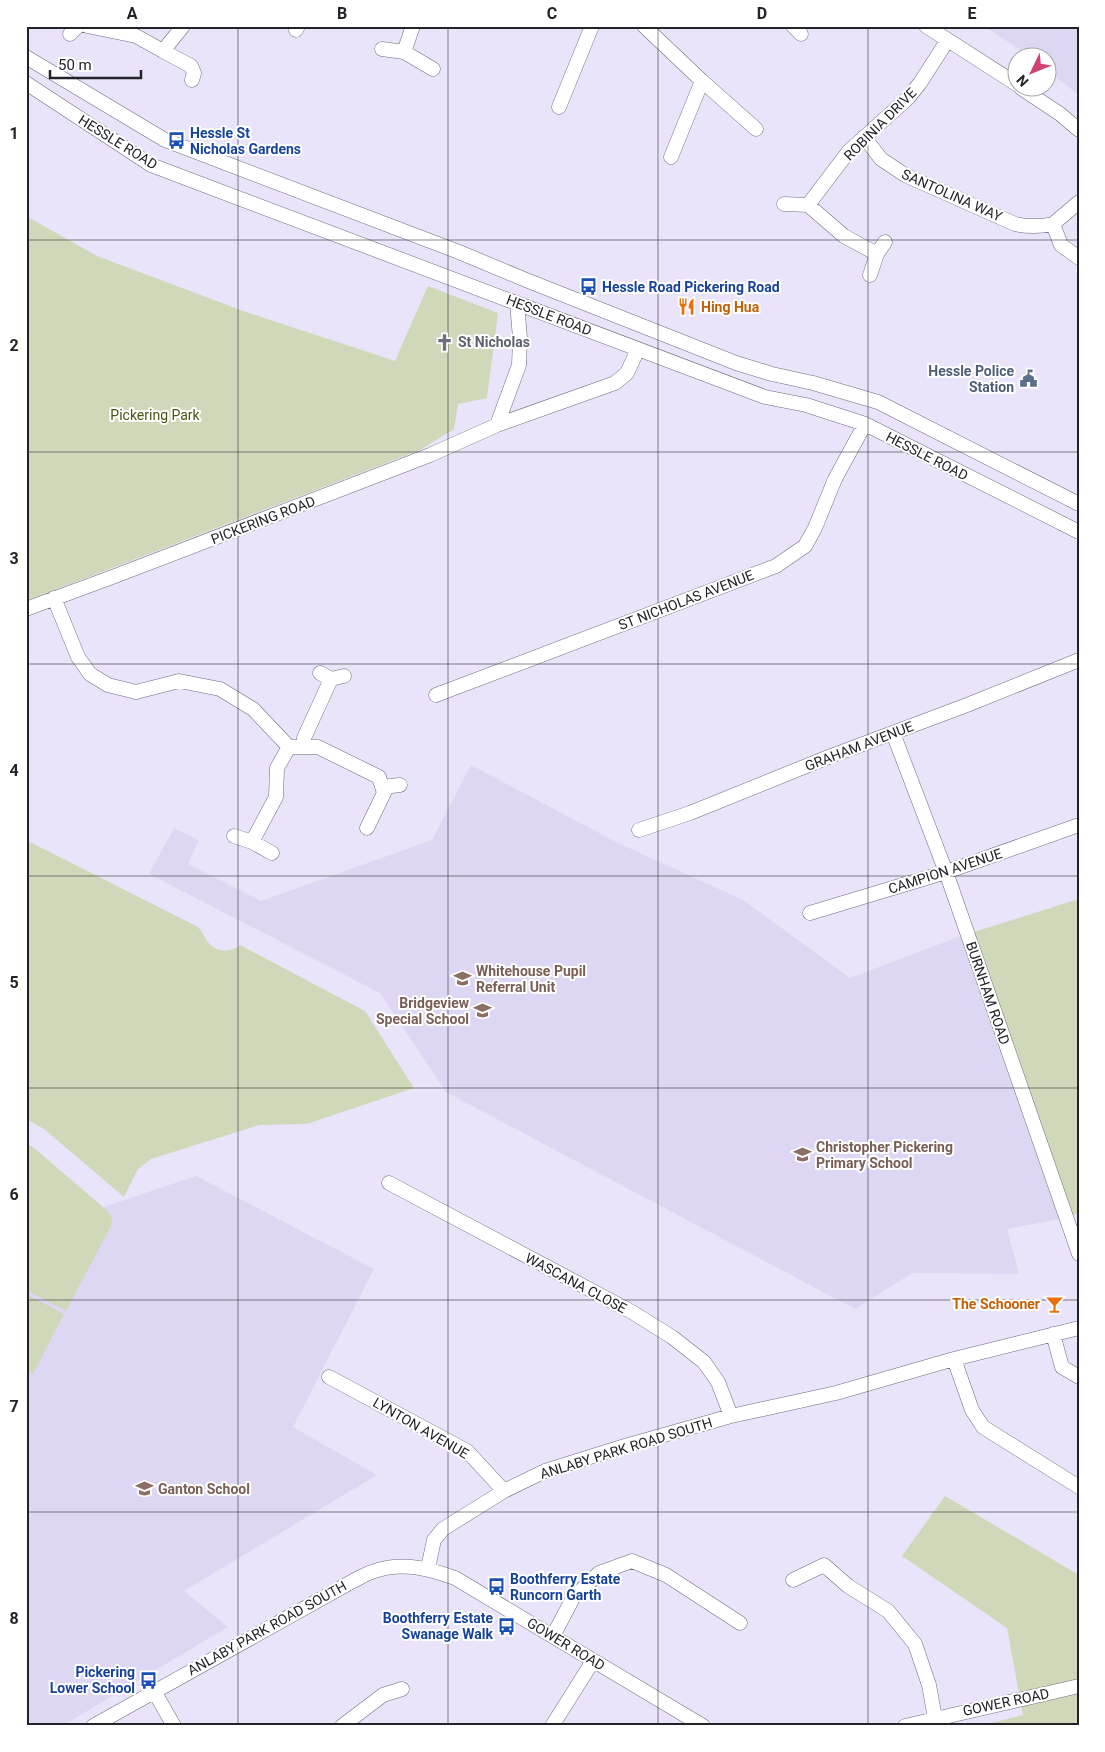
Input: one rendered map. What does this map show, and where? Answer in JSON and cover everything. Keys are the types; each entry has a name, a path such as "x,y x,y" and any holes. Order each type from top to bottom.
{"street":[{"path":"87,26 136,36 191,66 194,73 192,80"},
{"path":"163,52 183,26"},
{"path":"404,52 413,26"},
{"path":"559,107 592,26"},
{"path":"644,26 702,81 756,128"},
{"path":"926,26 1008,79"},
{"name":"ROBINIA DRIVE","path":"808,204 849,152 896,110 920,84 947,41"},
{"path":"382,49 404,52 433,69"},
{"path":"26,82 32,61"},
{"name":"HESSLE ROAD","path":"32,61 164,140 459,252 736,363 878,402 1079,504"},
{"path":"671,157 702,81"},
{"name":"HESSLE ROAD","path":"26,82 151,165 765,398 806,405 865,424 1079,532"},
{"path":"1036,98 1079,130"},
{"name":"SANTOLINA WAY","path":"864,137 881,159 905,175 1015,224 1041,227 1052,224"},
{"path":"1079,202 1052,224 1061,245 1079,258"},
{"path":"784,204 808,204 844,236 877,254"},
{"path":"870,275 877,254 885,242"},
{"path":"497,425 519,366 520,338 517,303"},
{"name":"PICKERING ROAD","path":"26,609 404,465 497,425 615,383 627,372 638,349"},
{"name":"ST NICHOLAS AVENUE","path":"436,695 776,566 805,546 815,528 836,479 865,424"},
{"path":"54,598 78,657 90,674 108,685 136,692 179,681 220,689 253,709 289,747 318,747 379,777 384,793 366,828"},
{"name":"GRAHAM AVENUE","path":"639,830 690,813 1079,660"},
{"path":"304,748 304,738 332,676"},
{"name":"BURNHAM ROAD","path":"893,733 946,872 1073,1222 1079,1254"},
{"path":"252,842 276,797 277,768 289,747"},
{"path":"382,787 400,786"},
{"name":"CAMPION AVENUE","path":"810,913 946,872 1079,825"},
{"path":"234,836 252,842 272,853"},
{"name":"WASCANA CLOSE","path":"389,1183 632,1312 672,1337 704,1362 718,1382 731,1416"},
{"name":"ANLABY PARK ROAD SOUTH","path":"93,1726 353,1580 379,1569 405,1566 428,1568 434,1540 443,1530 504,1491 545,1471 731,1416 836,1393 954,1359 1079,1328"},
{"path":"1053,1334 1062,1367 1079,1377"},
{"path":"954,1359 972,1410 983,1427 1079,1487"},
{"name":"LYNTON AVENUE","path":"329,1377 467,1451 504,1491"},
{"path":"553,1636 573,1598 599,1573 632,1561 666,1575 740,1623"},
{"path":"793,1580 824,1565 848,1586 888,1611 915,1644 929,1684 935,1718"},
{"name":"GOWER ROAD","path":"428,1568 455,1578 703,1726"},
{"path":"552,1726 593,1661"},
{"name":"GOWER ROAD","path":"905,1726 1079,1686"},
{"path":"342,1726 383,1695 402,1689"},
{"path":"154,1691 174,1726"}],"shaded area":[{"path":"984,26 1079,26 1079,95 1058,79 1058,48 1017,48"},
{"path":"471,765 618,843 743,900 850,978 961,936 1061,1219 1007,1229 1019,1274 912,1273 855,1309 446,1092 380,993 149,874 174,828 199,840 188,864 261,901 432,840"},
{"path":"196,1176 374,1269 293,1427 377,1475 184,1591 228,1627 62,1726 35,1726 26,1718 26,1233"}],"green space":[{"name":"Pickering Park","path":"26,216 97,256 243,311 395,361 428,286 498,313 487,398 458,404 454,429 420,450 26,601"},
{"path":"26,840 198,927 214,948 227,951 240,945 365,1011 414,1088 307,1124 259,1125 151,1159 138,1169 124,1197 44,1129 26,1119"},
{"path":"1079,899 1079,1213 1061,1219 961,936"},
{"path":"26,1144 33,1147 110,1213 112,1219 111,1226 66,1311 26,1290"},
{"path":"26,1294 64,1314 33,1374 26,1370"},
{"path":"945,1496 1079,1575 1079,1726 979,1726 1023,1715 1007,1628 902,1556"}],"place":[{"name":"Hessle St Nicholas Gardens","path":"176,141"},
{"name":"Hessle Road Pickering Road","path":"588,287"},
{"name":"Hing Hua","path":"687,307"},
{"name":"St Nicholas","path":"444,342"},
{"name":"Hessle Police Station","path":"1028,379"},
{"name":"Whitehouse Pupil Referral Unit","path":"462,979"},
{"name":"Bridgeview Special School","path":"483,1011"},
{"name":"Christopher Pickering Primary School","path":"802,1155"},
{"name":"The Schooner","path":"1054,1304"},
{"name":"Ganton School","path":"144,1489"},
{"name":"Boothferry Estate Runcorn Garth","path":"496,1587"},
{"name":"Boothferry Estate Swanage Walk","path":"507,1626"},
{"name":"Pickering Lower School","path":"149,1680"}]}
